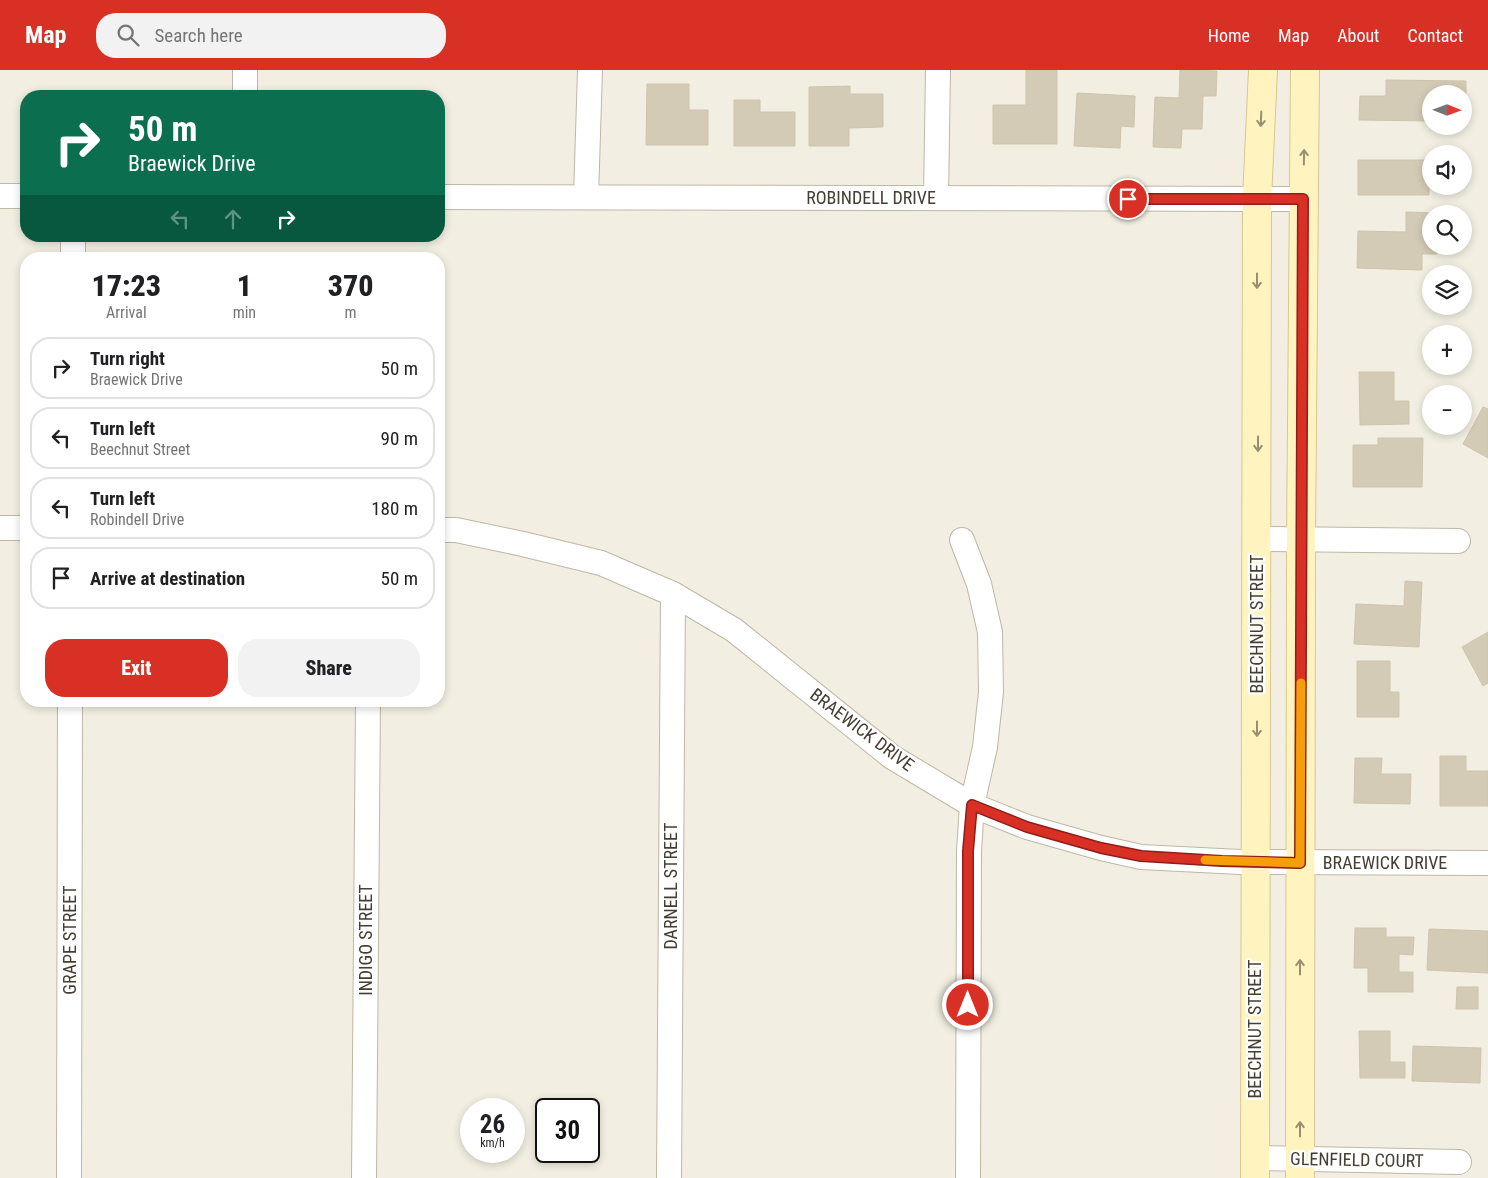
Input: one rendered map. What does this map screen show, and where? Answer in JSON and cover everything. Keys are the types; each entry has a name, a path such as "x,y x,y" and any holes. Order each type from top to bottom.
{"main road":[{"name":"BEECHNUT STREET","path":"1255,1168 1258,539 1257,199 1263,70"},
{"path":"1300,1168 1301,540 1305,70"}],"street":[{"path":"245,70 245,90"},
{"path":"586,197 590,70"},
{"path":"936,198 938,70"},
{"path":"0,196 20,196"},
{"name":"ROBINDELL DRIVE","path":"445,197 1303,199"},
{"path":"0,528 20,528"},
{"name":"BRAEWICK DRIVE","path":"445,530 456,530 523,544 601,563 673,594 734,630 892,757 972,805 1027,827 1101,848 1141,856 1300,863 1488,863"},
{"path":"1258,539 1458,541"},
{"path":"962,540 979,584 990,632 991,692 986,747 972,805 968,851 968,1178"},
{"name":"DARNELL STREET","path":"668,1178 673,594"},
{"name":"GRAPE STREET","path":"69,1178 70,707"},
{"name":"INDIGO STREET","path":"364,1178 368,707"},
{"name":"GLENFIELD COURT","path":"1255,1168 1459,1162"}],"building":[{"path":"1026,70 1057,70 1057,144 993,144 993,105 1026,105"},
{"path":"1180,70 1217,71 1216,96 1203,96 1202,129 1182,129 1181,148 1153,147 1155,97 1179,98"},
{"path":"1386,80 1466,81 1466,85 1422,85 1422,121 1359,120 1360,96 1386,96"},
{"path":"647,84 689,84 689,110 708,110 708,145 646,145"},
{"path":"850,86 850,94 883,94 883,127 849,128 849,146 809,146 809,87"},
{"path":"1077,93 1135,96 1134,127 1121,126 1120,148 1074,146"},
{"path":"734,100 760,100 760,112 795,112 795,146 734,146"},
{"path":"1358,160 1422,160 1422,195 1358,195"},
{"path":"1406,212 1422,212 1422,270 1357,268 1358,231 1406,232"},
{"path":"1359,372 1394,372 1394,401 1409,401 1409,424 1360,425"},
{"path":"1483,407 1488,409 1488,458 1463,444 1468,435 1472,435 1472,427"},
{"path":"1378,438 1423,438 1422,487 1353,487 1353,445 1378,445"},
{"path":"1405,581 1422,582 1419,647 1354,644 1356,604 1404,606"},
{"path":"1488,632 1488,683 1483,686 1462,647"},
{"path":"1357,661 1390,661 1390,692 1399,692 1399,717 1357,717"},
{"path":"1440,756 1466,756 1466,771 1488,771 1488,806 1440,806"},
{"path":"1355,758 1382,758 1381,774 1411,774 1410,804 1354,803"},
{"path":"1355,928 1386,928 1386,937 1414,937 1413,955 1399,954 1399,972 1413,972 1413,992 1368,992 1368,968 1354,968"},
{"path":"1429,929 1488,931 1488,973 1427,970"},
{"path":"1457,987 1478,987 1478,1009 1456,1009"},
{"path":"1359,1031 1390,1031 1390,1062 1405,1062 1405,1078 1360,1078"},
{"path":"1413,1046 1481,1048 1480,1083 1412,1081"}],"slow traffic":[{"path":"1205,860 1300,863 1301,683"}],"route":[{"path":"968,1005 968,851 972,805 1027,827 1101,848 1141,856 1300,863 1303,199 1128,199"}]}
